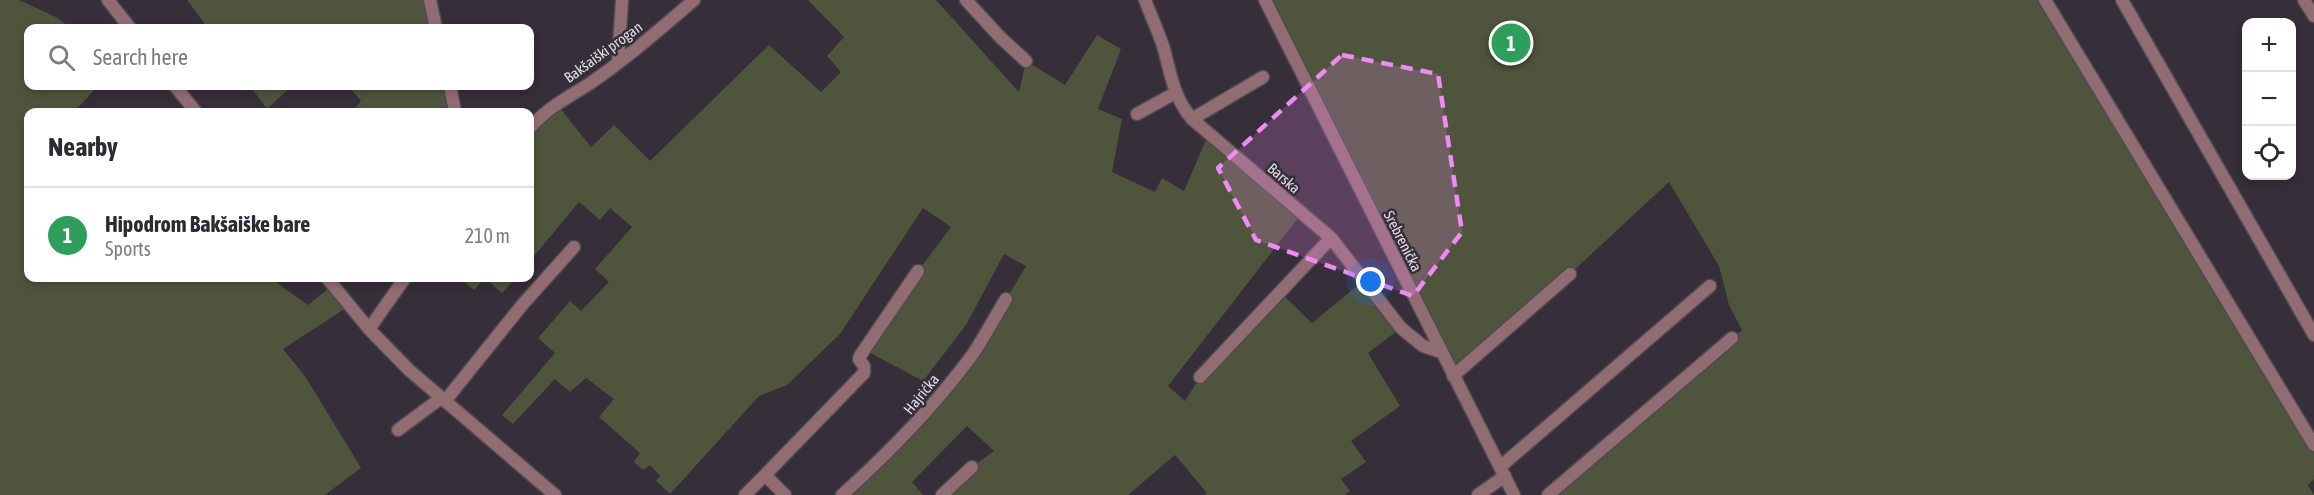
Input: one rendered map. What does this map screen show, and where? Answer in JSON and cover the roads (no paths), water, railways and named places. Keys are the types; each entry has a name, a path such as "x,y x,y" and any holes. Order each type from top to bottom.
{"street":[{"path":"108,0 127,24"},
{"path":"430,0 435,24"},
{"path":"618,62 622,0"},
{"name":"Bakšaiški progan","path":"534,123 544,112 618,62 694,0"},
{"path":"966,0 1026,61"},
{"name":"Barska","path":"1145,0 1163,48 1175,93 1192,119 1331,238 1401,328 1423,346 1441,352"},
{"name":"Srebrenička","path":"1265,0 1514,495"},
{"path":"2045,0 2314,445"},
{"path":"2122,0 2314,335"},
{"path":"2304,0 2314,16"},
{"path":"1192,119 1263,77"},
{"path":"177,90 193,108"},
{"path":"451,90 454,108"},
{"path":"1137,114 1175,93"},
{"path":"1200,377 1331,238"},
{"path":"398,430 443,399 574,246"},
{"path":"745,495 769,479 864,373 860,356 918,271"},
{"path":"1453,376 1570,274"},
{"path":"330,282 369,329 409,370 555,495"},
{"path":"369,329 402,282"},
{"path":"1478,495 1710,286"},
{"name":"Hajrićka","path":"842,495 902,439 920,418 974,353 1006,298"},
{"path":"1548,495 1732,338"},
{"path":"942,495 972,467"},
{"path":"769,479 785,495"}],"place":[{"name":"Hipodrom Bakšaiške bare","path":"1511,43"}]}
